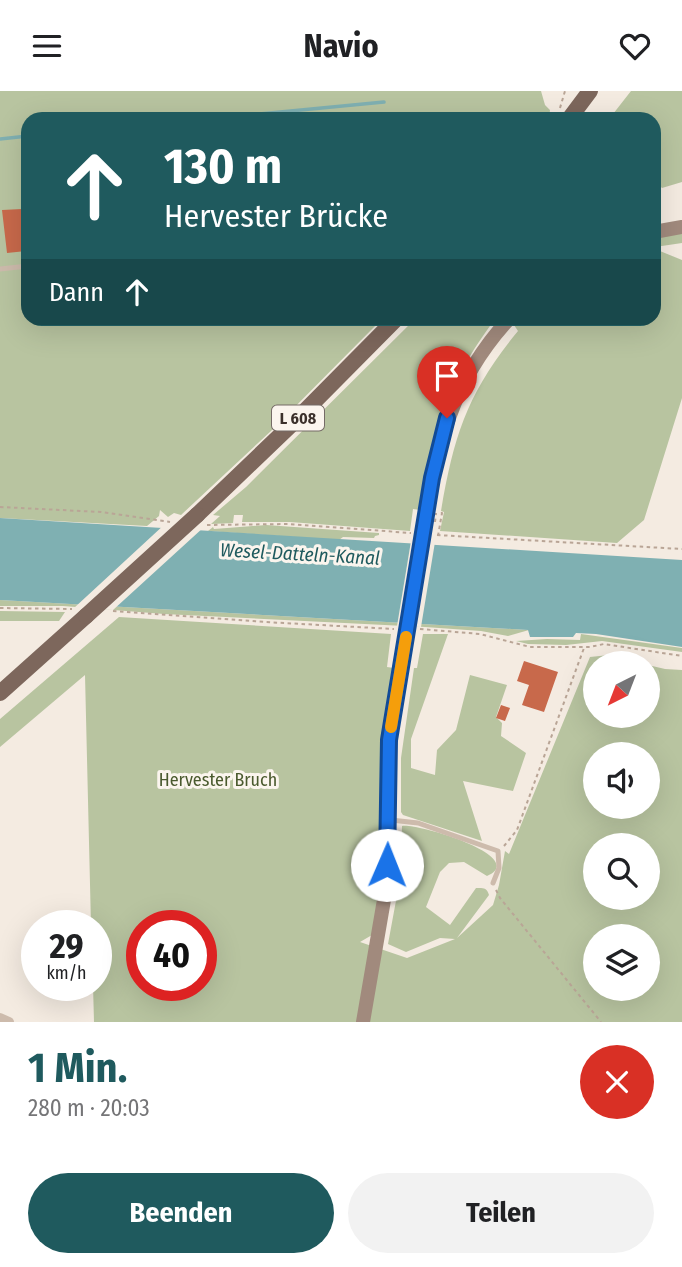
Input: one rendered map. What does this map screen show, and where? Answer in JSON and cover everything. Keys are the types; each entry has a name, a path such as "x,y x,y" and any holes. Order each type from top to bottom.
{"main road":[{"path":"570,112 590,91"},
{"name":"L 608","path":"0,693 87,612 200,520 389,326"}],"street":[{"path":"661,231 682,227"},
{"path":"363,1022 385,894 389,740 404,650 417,531 447,418 471,368 504,326"},
{"path":"0,1018 9,1022"}],"lane":[{"path":"0,269 21,267"},
{"path":"388,820 418,823 498,851 499,868 493,883"}],"path":[{"path":"565,91 569,112"},
{"path":"0,507 101,512 176,522"},
{"path":"436,513 442,513 438,535 682,549"},
{"path":"200,520 417,531"},
{"path":"0,608 405,629"},
{"path":"419,629 480,634 522,646 584,647 604,644 682,656"},
{"path":"498,851 517,830 584,647"},
{"path":"493,883 500,898 601,1022"}],"green space":[{"path":"0,91 541,91 550,112 21,112 21,326 375,326 271,431 181,515 174,513 168,517 160,510 159,516 147,526 0,518"},
{"path":"631,91 682,91 682,182 661,187 661,112 615,112"},
{"path":"682,233 682,243 661,246 661,237"},
{"path":"661,251 682,260 682,398 644,520 617,543 440,531 451,459 466,415 487,374 518,331 515,326 661,326"},
{"path":"408,326 490,326 464,366 444,409 430,455 420,510 413,509 410,531 290,522 242,522 243,515 234,515 233,523 211,524 220,516 213,515 246,487"},
{"path":"266,525 379,535 374,538 343,537 339,540 208,531 213,527"},
{"path":"0,600 529,630 508,636 425,627 164,614 63,606 0,606"},
{"path":"0,611 65,612 59,621 0,621"},
{"name":"Hervester Bruch","path":"119,617 391,634 387,667 394,668 383,743 382,841 378,901 372,935 360,942 407,958 455,939 440,938 406,952 388,944 400,879 402,826 447,835 483,851 494,860 496,868 487,876 464,862 449,863 440,872 426,907 450,925 476,888 486,889 489,895 457,938 493,905 505,851 509,854 583,674 583,728 660,728 660,668 682,670 682,1022 94,1022 93,1001 112,1001 112,910 91,910 85,675 0,747 0,719"},
{"path":"423,634 448,634 411,739 411,768 435,775 437,750 456,730 470,675 507,685 496,717 502,723 501,736 526,753 513,791 463,781 482,841 403,815 401,812 401,758 414,668 417,668"},
{"path":"581,634 682,648 682,652 602,641 566,645 516,641 580,640"}],"water":[{"name":"Wesel-Datteln-Kanal","path":"0,518 682,560 682,647 596,634 530,637 528,630 0,600"}],"pier":[{"path":"165,524 204,527 113,610 74,608"},
{"path":"411,541 435,542 421,627 397,626"}],"building":[{"path":"21,209 21,252 7,253 2,210"},
{"path":"524,661 558,672 544,712 522,705 529,685 517,681"},
{"path":"501,705 510,708 505,721 496,718"}],"waterway":[{"path":"280,112 384,102"},
{"path":"0,139 21,137"}],"slow traffic":[{"path":"391,727 406,637"}],"route":[{"path":"387,865 389,740 432,478 447,418"}]}
